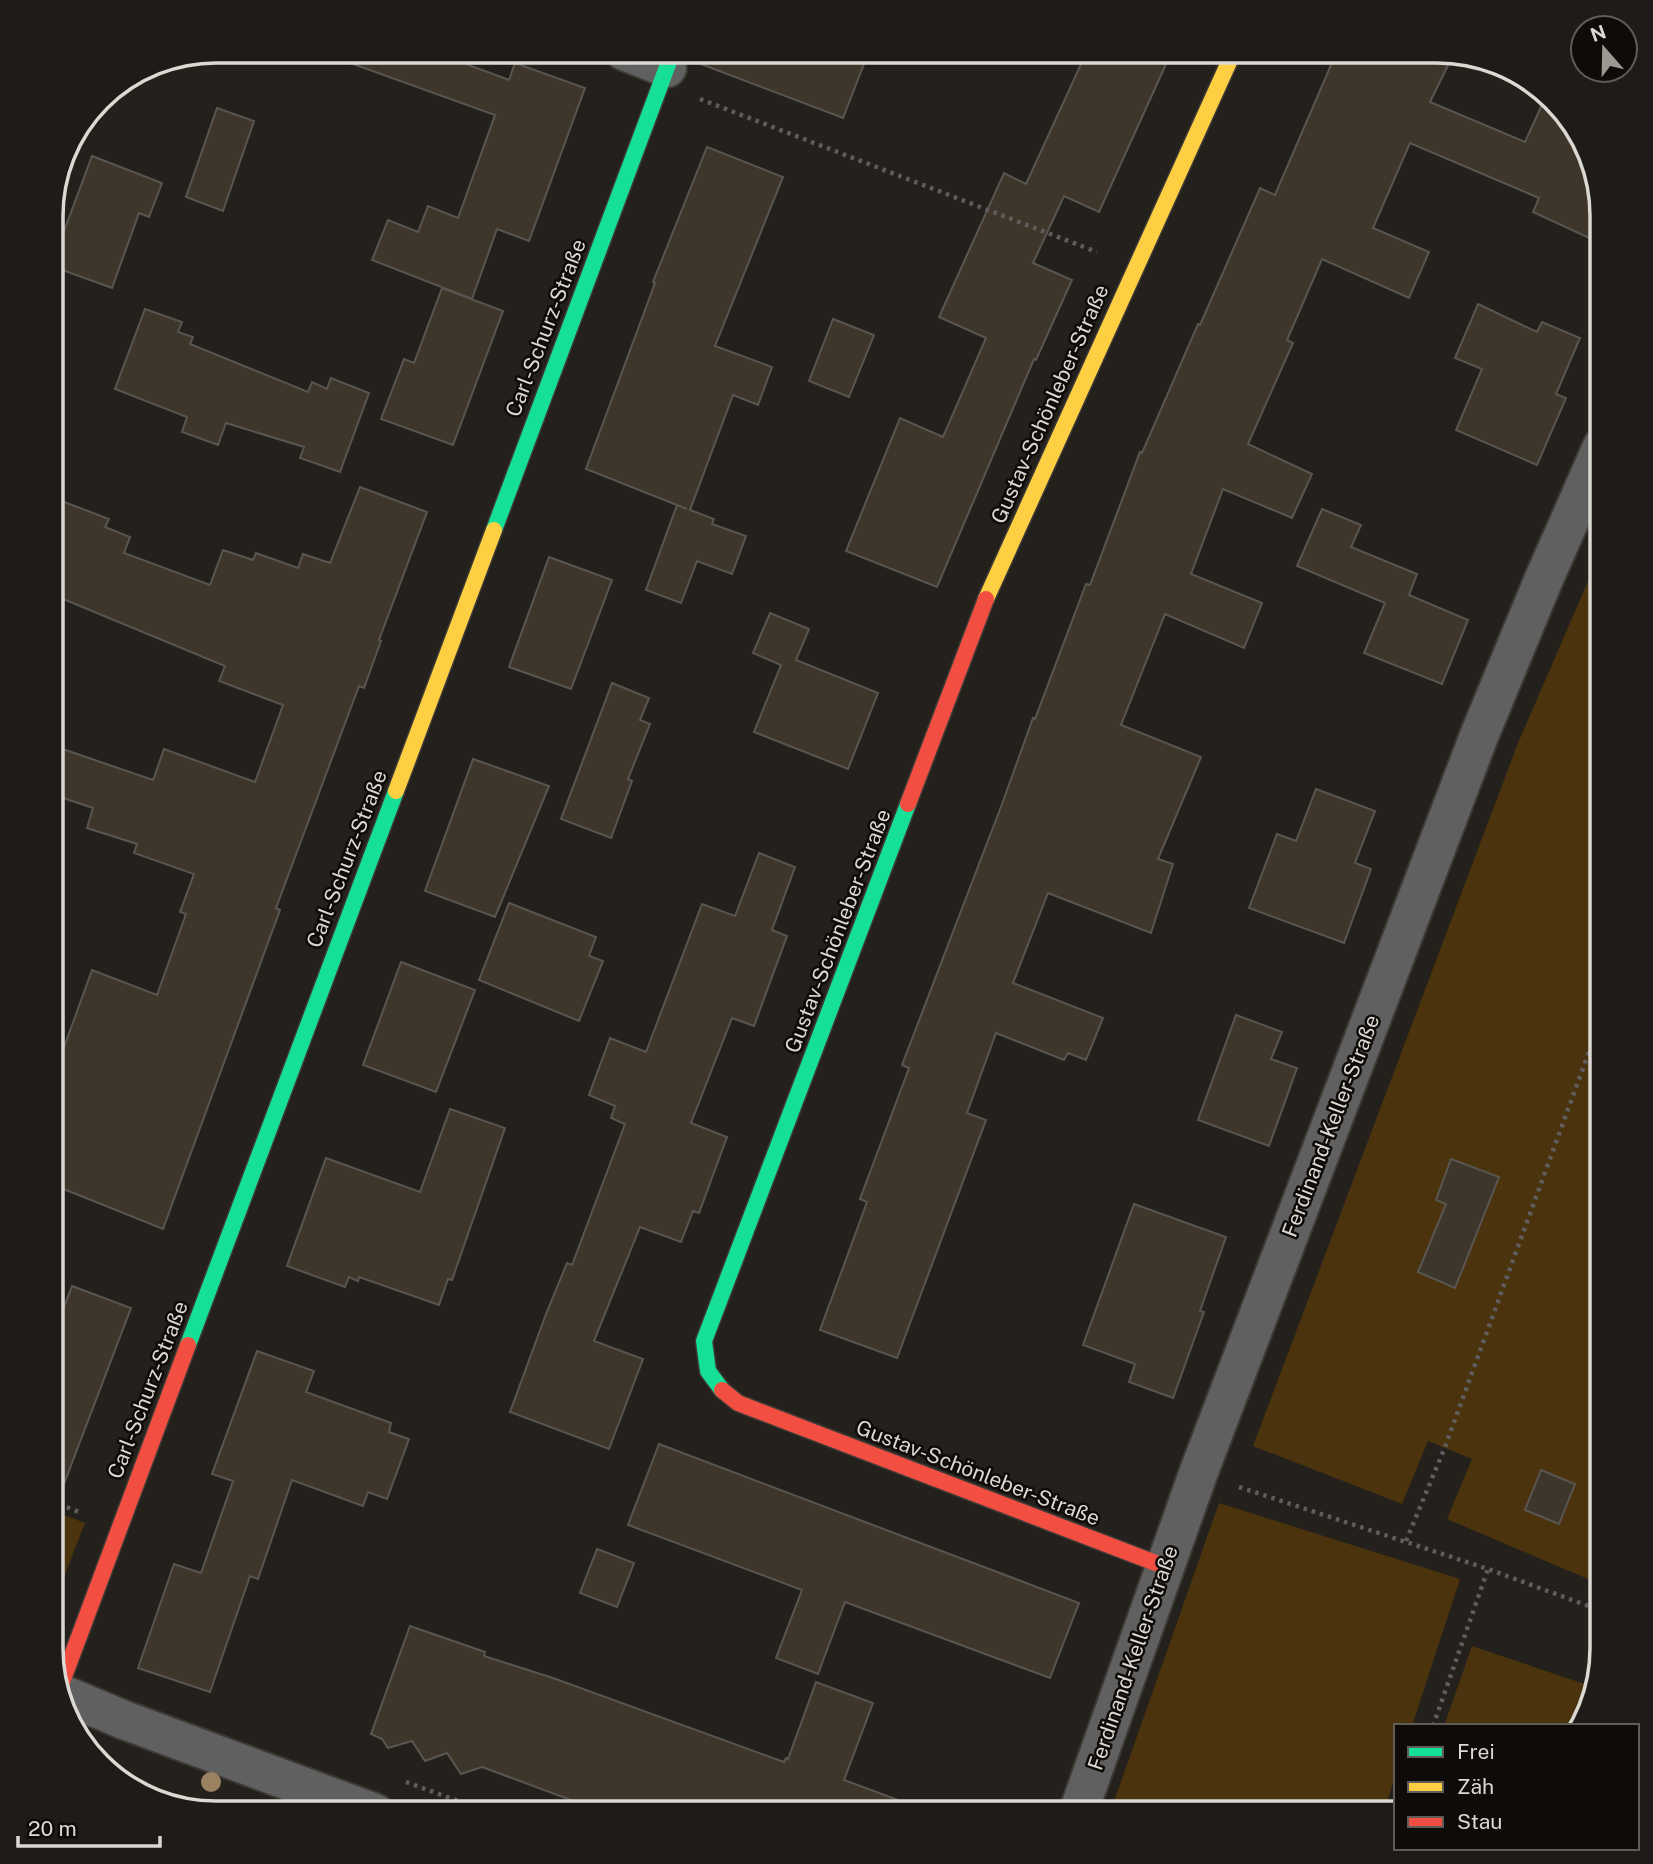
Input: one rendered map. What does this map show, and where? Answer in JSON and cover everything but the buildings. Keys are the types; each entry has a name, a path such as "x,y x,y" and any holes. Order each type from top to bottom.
{"street":[{"name":"Gustav-Schönleber-Straße","path":"1166,1567 738,1403 715,1386 704,1362 704,1341 993,581 1228,63"},
{"name":"Carl-Schurz-Straße","path":"65,1673 667,67"},
{"name":"Ferdinand-Keller-Straße","path":"1083,1801 1198,1475 1479,736 1590,474"},
{"path":"71,1698 343,1801"}],"path":[{"path":"667,67 1135,266"},
{"path":"1406,1541 1445,1447 1590,1049"},
{"path":"1198,1475 1406,1541 1590,1607"},
{"path":"1434,1724 1488,1569"}],"shaded area":[{"path":"1590,577 1590,1580 1447,1519 1472,1459 1428,1441 1402,1504 1253,1446 1518,743"},
{"path":"1219,1503 1460,1579 1413,1724 1394,1724 1394,1781 1387,1801 1114,1801"},
{"path":"63,1515 85,1523 63,1579"},
{"path":"1472,1646 1586,1685 1570,1724 1445,1724"}],"traffic: fast":[{"path":"494,530 669,63"},
{"path":"188,1345 396,791"},
{"path":"722,1390 708,1371 704,1341 908,804"}],"traffic: slow":[{"path":"986,599 1229,63"},
{"path":"396,791 494,530"}],"traffic: jam":[{"path":"908,804 986,599"},
{"path":"65,1673 188,1345"},
{"path":"722,1390 738,1403 1166,1567"}]}
